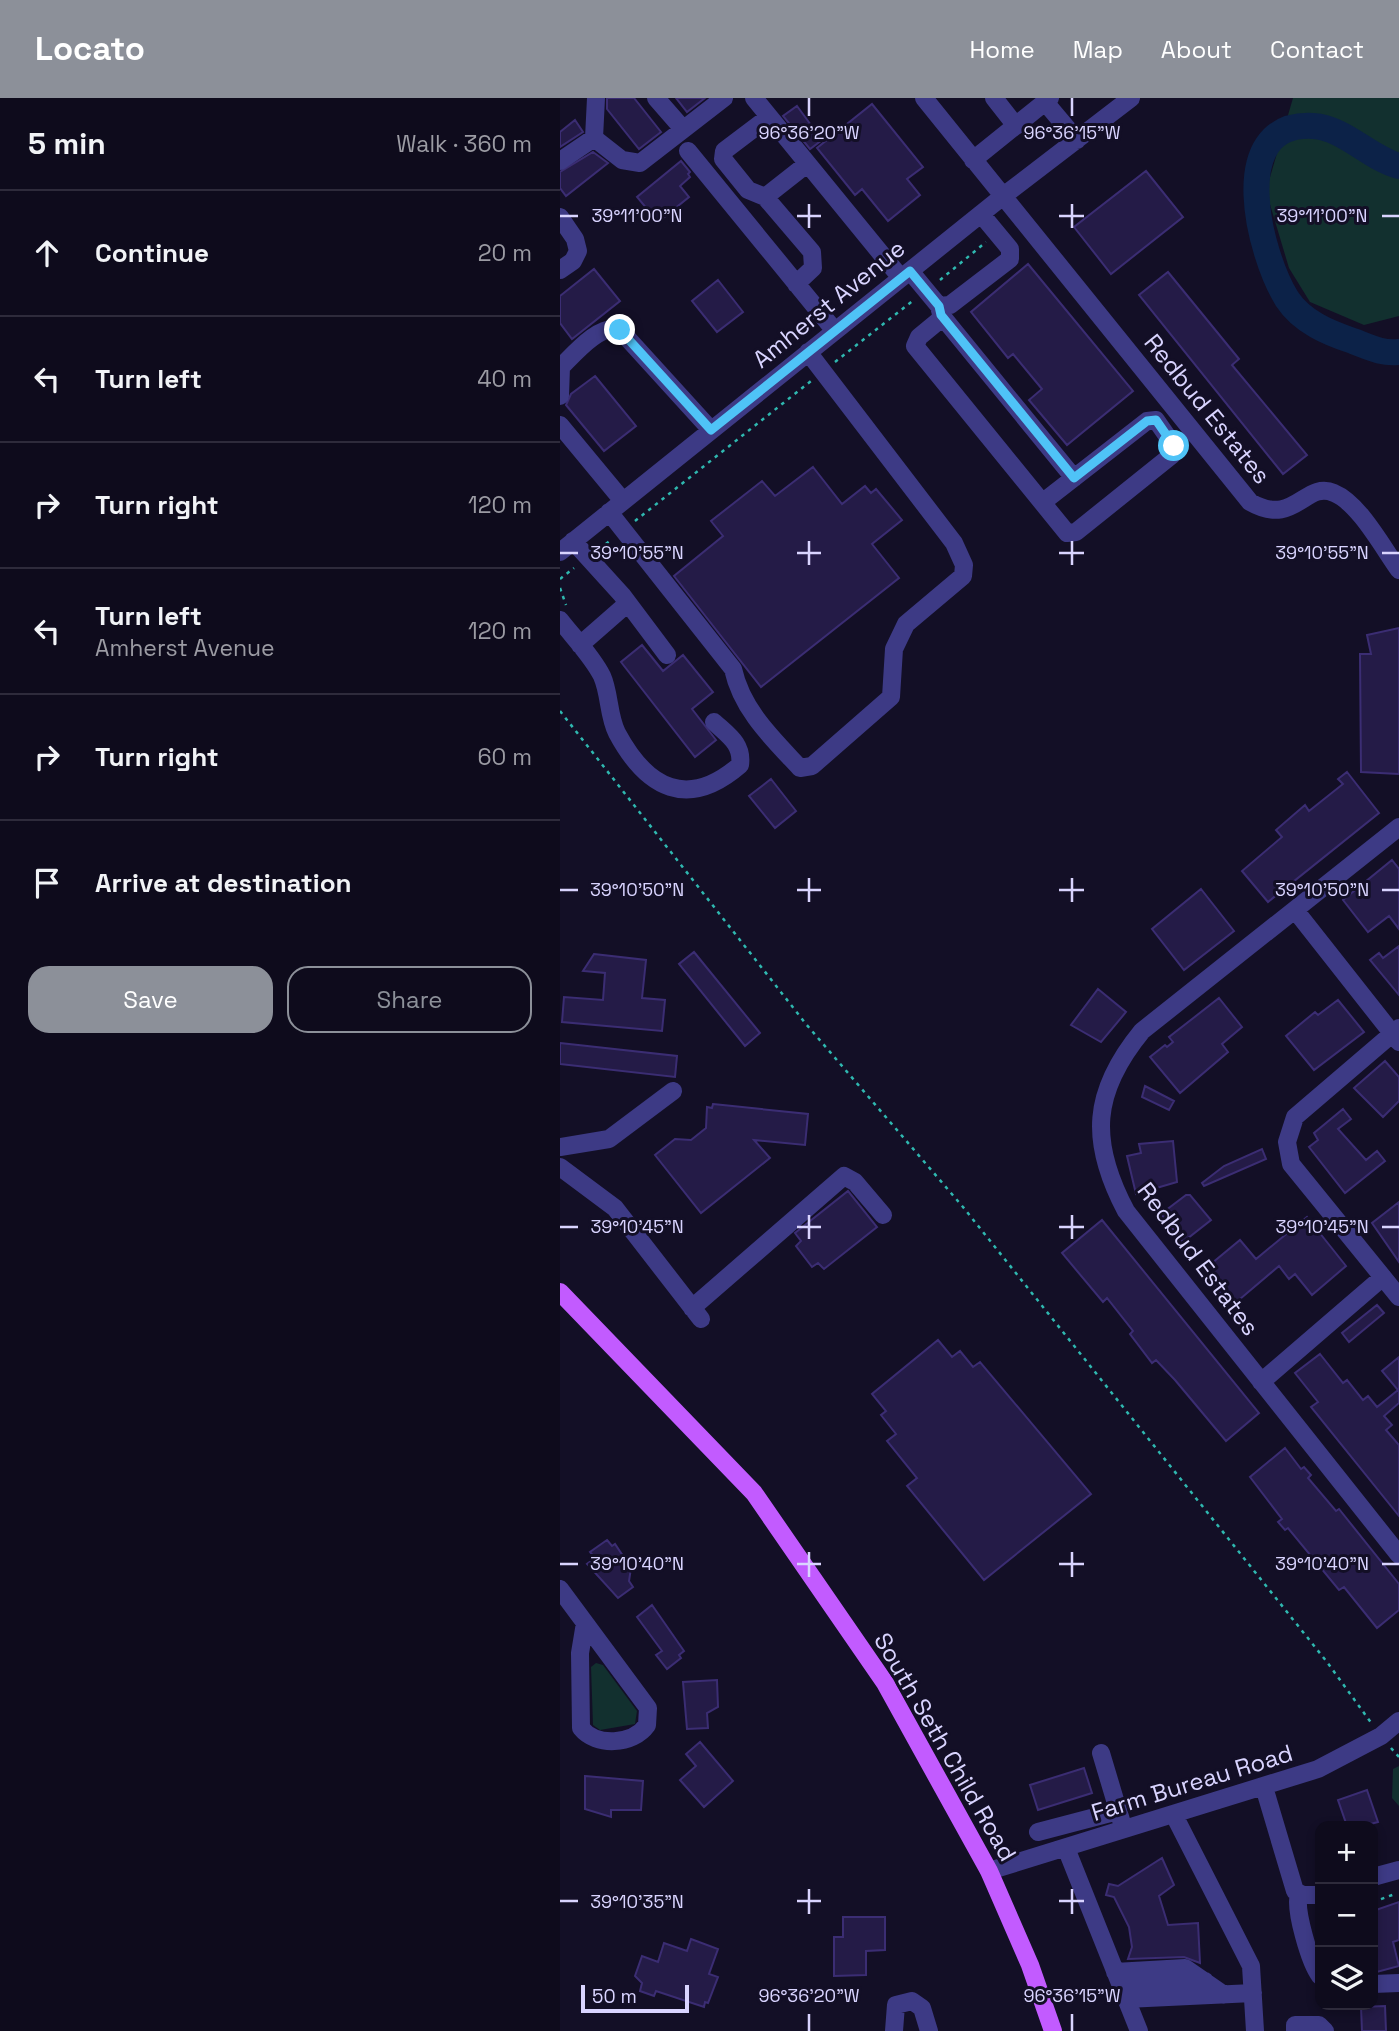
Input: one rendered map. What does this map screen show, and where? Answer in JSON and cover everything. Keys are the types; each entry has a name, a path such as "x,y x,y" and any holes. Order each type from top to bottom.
{"main road":[{"name":"South Seth Child Road","path":"560,1292 754,1493 886,1683 989,1871 1030,1965 1053,2031"}],"street":[{"path":"594,138 596,98"},
{"path":"656,98 683,129"},
{"path":"594,138 622,160 640,163 723,98"},
{"path":"754,98 807,164 905,275 926,290 1074,478"},
{"name":"Redbud Estates","path":"924,98 1250,502 1267,512 1286,510 1318,491 1332,492 1350,503 1399,570"},
{"path":"994,98 1016,125"},
{"name":"Amherst Avenue","path":"567,546 1002,197 1131,98"},
{"path":"973,160 1048,100 1077,140"},
{"path":"769,117 724,151 723,159 748,190 765,197 812,253 813,268 796,284"},
{"path":"560,161 594,138"},
{"path":"688,152 835,331"},
{"path":"765,197 807,164"},
{"path":"981,214 1010,249 1010,258 940,310 915,346 1067,533 1076,532 1172,455 1174,446 1156,420 1147,421 1043,502"},
{"path":"560,218 575,239 578,251 573,261 560,270"},
{"path":"560,396 561,367 603,330 613,327 620,330 711,430"},
{"path":"560,425 616,507 624,530 733,669 738,692 766,731 800,768 812,765 891,697 894,649 906,624 963,576 964,565 954,543 808,352"},
{"path":"567,546 588,557 628,603 667,655"},
{"path":"580,645 628,603"},
{"path":"560,620 602,677 617,733 659,785 678,790 700,786 726,777 740,765 742,753 735,741 714,722"},
{"name":"Redbud Estates","path":"1399,827 1142,1031 1119,1059 1104,1097 1101,1118 1106,1165 1126,1211 1399,1555"},
{"path":"1295,910 1397,1035 1295,1117 1287,1142 1291,1164 1399,1297"},
{"path":"560,1147 609,1139 673,1091"},
{"path":"560,1167 615,1208 696,1314 845,1176 855,1182 883,1215"},
{"path":"1261,1382 1383,1277"},
{"path":"560,1589 648,1708 648,1725 635,1736 600,1741 592,1739 581,1728 580,1653 585,1623"},
{"name":"Farm Bureau Road","path":"989,1871 1318,1769 1381,1736 1399,1721"},
{"path":"1101,1753 1124,1830"},
{"path":"1264,1787 1295,1891 1299,1894 1315,1895"},
{"path":"1038,1832 1118,1811"},
{"path":"1174,1815 1251,1966 1255,2031"},
{"path":"1066,1848 1139,2031"},
{"path":"1378,1876 1399,1870"},
{"path":"1299,1894 1297,1909 1315,1967"},
{"path":"1120,1984 1200,1978 1224,1995"},
{"path":"1378,1984 1399,1983"},
{"path":"1120,1984 1224,1995 1253,1993"},
{"path":"894,2031 896,2006 912,2001 922,2008 929,2031"},
{"path":"1295,2031 1295,2025 1319,2025 1325,2031"}],"path":[{"path":"560,579 997,234"},
{"path":"560,711 806,1024 963,1208 1327,1662 1399,1757"},
{"path":"1378,1900 1395,1894"}],"green space":[{"path":"1293,98 1399,98 1399,316 1364,325 1310,302 1289,268 1266,191"},
{"path":"596,1663 603,1665 637,1711 635,1724 600,1730 593,1725 591,1667"},
{"path":"1399,1766 1399,1806 1392,1798 1393,1769"}],"building":[{"path":"607,98 634,98 661,132 639,149 607,109"},
{"path":"676,98 705,98 687,112"},
{"path":"872,104 923,167 907,179 920,195 888,221 862,189 855,195 817,148"},
{"path":"797,106 822,140 810,149 783,116"},
{"path":"575,120 583,132 560,147 560,132"},
{"path":"593,152 608,163 566,196 560,188 560,172"},
{"path":"681,161 690,172 690,177 680,186 689,197 658,222 637,197"},
{"path":"1146,171 1183,217 1111,274 1074,227"},
{"path":"1028,264 1133,391 1067,445 1029,400 1042,389 1013,354 1008,358 971,312"},
{"path":"594,269 620,301 572,339 560,323 560,296"},
{"path":"1168,272 1239,359 1232,365 1307,455 1283,474 1139,295"},
{"path":"718,280 743,312 717,332 692,301"},
{"path":"595,376 636,426 604,451 566,405 571,394"},
{"path":"813,467 842,504 865,486 871,493 876,489 902,520 872,544 899,578 761,687 674,576 723,536 711,521 762,481 775,496"},
{"path":"1399,628 1399,774 1361,772 1360,654 1371,654 1367,635"},
{"path":"642,645 663,671 683,655 713,692 692,709 716,740 695,757 621,662"},
{"path":"1347,772 1379,813 1268,902 1242,871 1282,837 1276,830 1305,805 1309,811 1343,784 1338,779"},
{"path":"771,779 796,811 775,828 749,796"},
{"path":"1392,860 1399,869 1399,929 1389,916 1368,932 1343,900"},
{"path":"1201,889 1234,931 1184,970 1152,929"},
{"path":"1399,946 1399,995 1370,960 1379,953 1383,958"},
{"path":"694,952 760,1033 745,1046 679,964"},
{"path":"594,954 646,960 642,998 665,1000 662,1031 562,1022 564,997 603,1000 605,973 583,971"},
{"path":"1098,989 1126,1012 1101,1042 1071,1025"},
{"path":"1219,998 1242,1027 1222,1044 1228,1052 1180,1093 1150,1057 1173,1042 1169,1037"},
{"path":"1338,1000 1364,1032 1314,1070 1286,1036 1315,1012 1318,1015"},
{"path":"560,1043 677,1056 675,1077 560,1064"},
{"path":"1385,1061 1399,1077 1399,1101 1383,1117 1354,1088"},
{"path":"1145,1086 1174,1101 1169,1110 1142,1097"},
{"path":"713,1104 808,1114 805,1145 754,1140 770,1158 701,1213 655,1155 675,1139 691,1140 706,1128 707,1107 712,1108"},
{"path":"1343,1109 1351,1119 1338,1129 1366,1160 1377,1151 1385,1161 1345,1193 1309,1147 1318,1140 1314,1133"},
{"path":"1173,1141 1177,1182 1136,1194 1127,1156 1141,1153 1139,1144"},
{"path":"1262,1149 1266,1159 1204,1186 1202,1183 1224,1166"},
{"path":"848,1191 877,1227 824,1269 818,1263 812,1267 796,1246 801,1241 795,1233"},
{"path":"1186,1195 1190,1195 1211,1220 1183,1242 1161,1214"},
{"path":"1399,1202 1399,1262 1372,1223"},
{"path":"1307,1217 1346,1266 1312,1295 1295,1274 1289,1279 1279,1266 1233,1305 1200,1273 1240,1240 1256,1259"},
{"path":"1102,1220 1259,1413 1226,1441 1175,1380 1156,1360 1152,1363 1130,1334 1133,1331 1107,1298 1103,1302 1062,1253"},
{"path":"1377,1305 1384,1313 1349,1342 1342,1333"},
{"path":"938,1340 952,1357 960,1351 973,1367 980,1362 1091,1494 984,1580 907,1486 917,1478 887,1441 896,1434 881,1415 886,1411 872,1394"},
{"path":"1320,1354 1343,1383 1347,1380 1363,1400 1368,1396 1377,1407 1398,1390 1382,1371 1399,1357 1399,1403 1384,1416 1392,1425 1386,1430 1399,1445 1399,1516 1311,1407 1318,1402 1295,1373"},
{"path":"1285,1448 1301,1469 1304,1467 1311,1475 1308,1478 1336,1511 1339,1509 1399,1584 1399,1610 1377,1628 1344,1587 1339,1590 1288,1528 1285,1530 1278,1522 1282,1519 1250,1477"},
{"path":"607,1540 612,1546 615,1544 631,1568 629,1581 633,1587 618,1598 587,1564 595,1558 590,1552"},
{"path":"652,1605 684,1651 679,1655 681,1658 667,1669 656,1655 662,1651 637,1617"},
{"path":"717,1680 718,1707 707,1713 708,1728 687,1729 683,1682"},
{"path":"700,1742 733,1781 704,1807 680,1780 696,1766 686,1754"},
{"path":"1084,1768 1092,1793 1038,1810 1030,1785"},
{"path":"585,1776 643,1781 641,1810 611,1810 611,1817 585,1809"},
{"path":"1367,1790 1378,1821 1345,1821 1338,1800"},
{"path":"1162,1858 1174,1885 1159,1896 1168,1925 1198,1923 1200,1963 1184,1957 1128,1959 1132,1947 1129,1927 1114,1897 1106,1895 1109,1884 1118,1886"},
{"path":"1399,1902 1399,1940 1393,1942 1399,1966 1378,1972 1378,1947 1378,1909"},
{"path":"843,1917 885,1917 885,1950 866,1951 866,1975 834,1976 834,1937 843,1937"},
{"path":"691,1939 718,1949 709,1974 718,1977 708,2003 705,2002 704,2007 656,1991 654,1996 640,1991 642,1983 635,1976 642,1956 658,1962 664,1943 687,1951"},
{"path":"1378,2006 1385,2006 1386,2031 1362,2031 1361,2010 1378,2010"}],"waterway":[{"path":"1399,166 1325,128 1313,126 1285,130 1268,145 1259,167 1256,195 1267,253 1277,279 1293,307 1317,326 1335,334 1376,349 1399,352"}],"route":[{"path":"620,330 711,430 910,271 939,306 941,315 1074,478 1147,421 1156,420 1174,446"}]}
